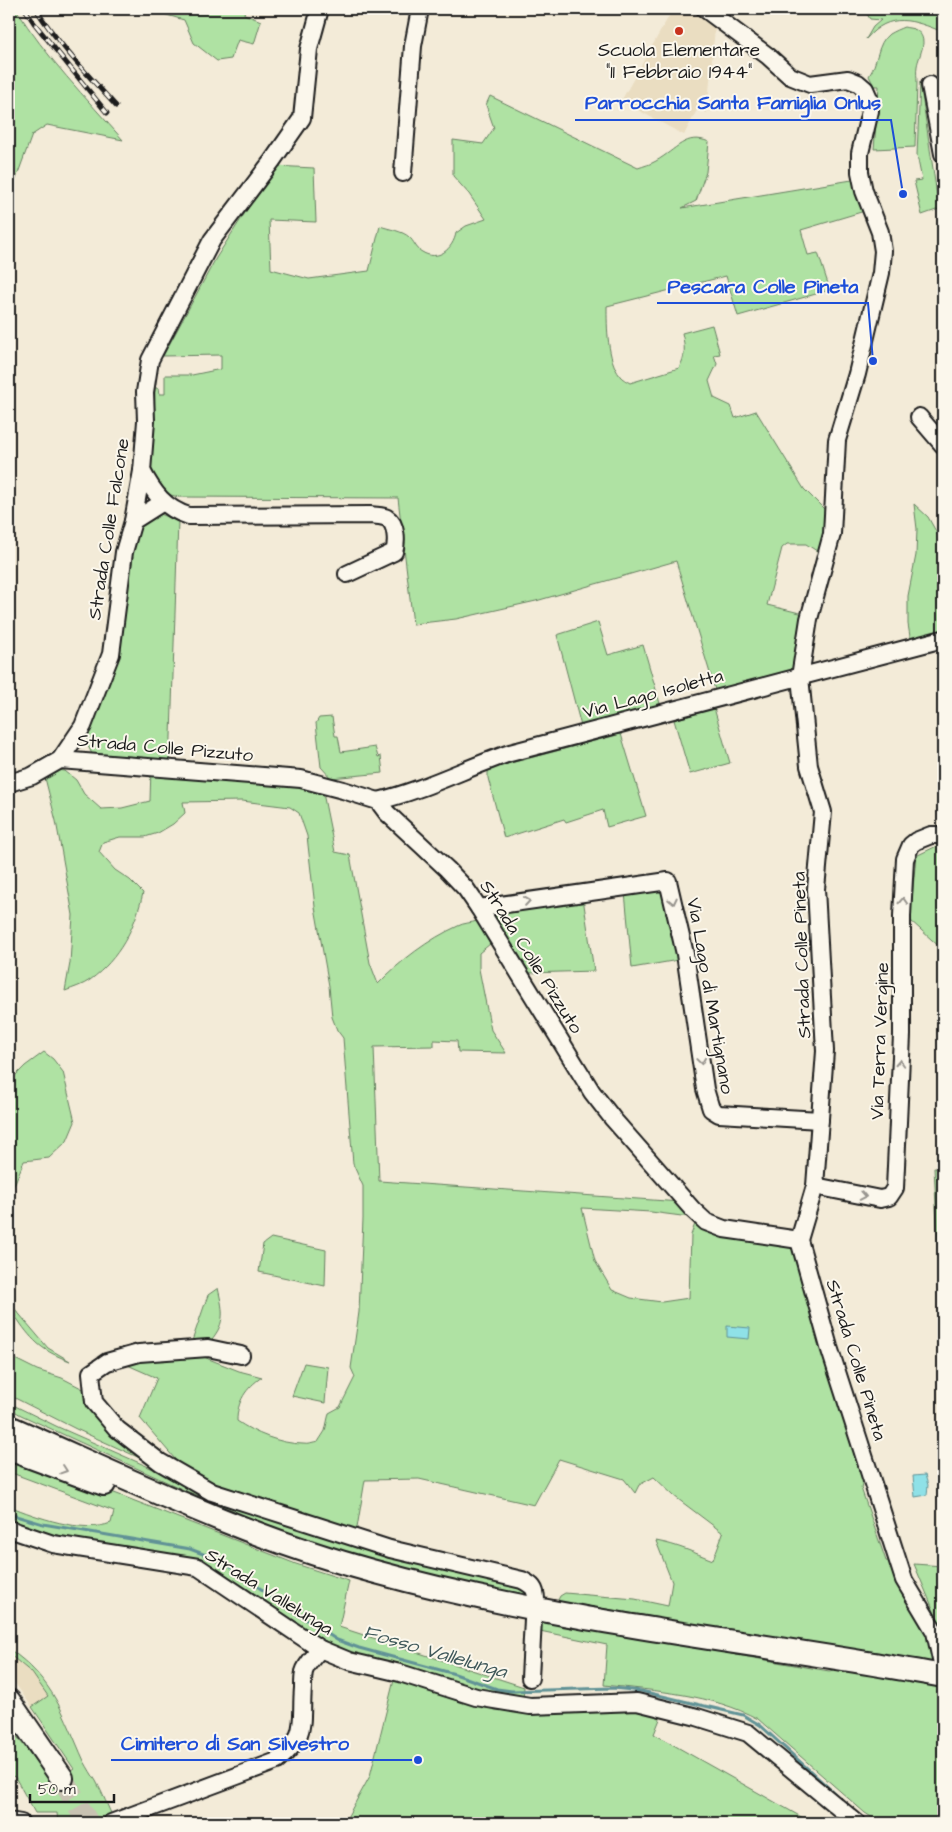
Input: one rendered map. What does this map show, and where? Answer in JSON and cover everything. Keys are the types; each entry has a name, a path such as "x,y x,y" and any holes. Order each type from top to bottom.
{"highway":[{"path":"9,1413 58,1437 66,1452"},
{"path":"9,1427 233,1524 369,1571 496,1602 594,1620 943,1676"},
{"path":"14,1451 220,1530 233,1524"},
{"path":"9,1701 62,1778"}],"street":[{"name":"Strada Colle Falcone","path":"60,760 83,726 111,654 124,552 133,521 142,471 146,421 145,392 150,360 212,240 302,118 309,48 320,9"},
{"path":"403,173 413,46 420,9"},
{"name":"Strada Colle Pineta","path":"705,9 768,56 790,76 810,84 848,79 858,83 865,89 869,98 870,111 860,152 860,172 864,191 880,232 883,251 881,273 857,374 837,440 832,534 809,619 800,677 808,766 823,812 816,889 825,1051 815,1186 799,1240 829,1347 904,1580 935,1632 943,1669"},
{"path":"930,85 943,154"},
{"path":"919,417 943,445"},
{"path":"142,471 152,489 163,502 180,514 188,516 371,515 387,518 392,522 395,532 396,546 394,552 347,574"},
{"path":"133,521 163,502"},
{"name":"Via Lago Isoletta","path":"378,802 405,795 478,764 510,753 943,639"},
{"name":"Strada Colle Pizzuto","path":"9,783 32,776 60,760 301,780 343,790 378,802 466,889 592,1092 692,1210 706,1222 724,1228 799,1240"},
{"name":"Via Terra Vergine","path":"815,1186 880,1199 889,1197 895,1188 902,1035 902,916 906,859 911,845 916,841 931,835 943,835"},
{"name":"Via Lago di Martignano","path":"479,908 668,881 685,954 705,1089 711,1109 719,1114 820,1120"},
{"path":"241,1355 208,1348 189,1348 139,1353 107,1362 90,1373 94,1402 117,1429 137,1445 160,1462 212,1492 390,1549 522,1580 532,1584 535,1589 536,1600"},
{"name":"Strada Vallelunga","path":"9,1529 53,1544 198,1567 320,1649 349,1661 400,1673 476,1698 530,1706 636,1702 698,1716 748,1733 857,1823"},
{"path":"530,1678 533,1619"},
{"path":"111,1823 277,1761 288,1752 297,1739 303,1721 301,1706 304,1670 320,1649"},
{"path":"9,1821 21,1823"}],"shaded area":[{"path":"673,9 688,9 715,28 707,113 698,108 684,135 621,101"},
{"path":"9,1654 32,1673 48,1696 32,1707 9,1675"}],"green space":[{"path":"9,9 16,9 53,60 123,140 47,125 32,135 9,198"},
{"path":"146,9 245,9 244,14 261,21 254,44 238,40 231,59 217,61 194,43 184,20"},
{"path":"868,9 934,9 943,13 943,32 922,24 902,20 884,24 866,39 873,27 881,20 870,19 867,14"},
{"path":"904,27 916,30 923,42 917,68 915,147 874,149 879,86 874,86 869,76 885,38"},
{"path":"920,82 939,209 922,215 914,181 922,180 917,155"},
{"path":"490,96 638,168 656,161 687,141 701,139 709,142 706,172 696,201 682,208 858,179 868,210 801,230 808,255 818,253 830,290 738,316 726,276 607,306 607,323 612,361 620,376 630,383 679,368 684,351 682,333 712,325 720,354 714,355 717,364 709,381 714,398 731,406 735,418 756,411 804,489 829,514 823,555 806,544 787,544 782,548 767,605 808,615 796,672 716,693 676,561 536,601 456,619 413,624 398,498 179,497 162,493 150,474 155,388 158,388 159,394 165,394 165,375 192,375 221,369 221,355 163,356 216,258 275,166 314,168 316,222 269,220 271,269 309,279 369,271 380,226 406,235 418,249 428,255 439,255 452,244 456,233 466,226 486,219 469,194 453,176 453,140 483,144 494,128 486,105"},
{"path":"914,504 928,517 943,544 943,635 911,643 908,624 908,596 916,555 917,529"},
{"path":"158,513 178,521 170,767 94,758 87,744 85,734 112,674 135,528"},
{"path":"598,622 608,655 643,645 661,707 582,730 557,635"},
{"path":"714,708 730,763 690,774 674,720"},
{"path":"332,717 335,736 338,736 341,752 375,747 378,757 381,756 383,773 331,778 321,767 316,723 319,718"},
{"path":"621,734 646,816 607,827 603,810 566,822 564,819 504,838 488,778 488,769"},
{"path":"151,768 322,788 335,852 350,855 370,963 378,984 405,959 426,944 460,925 477,921 490,944 479,953 479,969 491,1030 506,1053 458,1052 457,1041 434,1040 434,1046 374,1047 379,1181 681,1202 697,1218 798,1247 864,1475 861,1488 886,1561 895,1562 924,1623 934,1664 582,1605 556,1604 560,1596 565,1593 635,1599 668,1606 672,1582 656,1541 713,1560 723,1533 674,1496 654,1477 639,1485 635,1493 624,1479 559,1459 534,1505 419,1479 365,1480 356,1534 241,1497 186,1472 140,1418 157,1378 123,1363 191,1352 239,1371 262,1377 247,1390 239,1407 237,1421 251,1430 277,1440 295,1444 318,1442 325,1431 329,1413 340,1407 355,1377 351,1368 359,1312 363,1186 353,1164 343,1038 337,1030 332,1017 329,986 315,907 307,836 299,813 290,807 242,801 183,802 185,813 173,824 158,833 145,837 120,837 103,842 99,852 115,870 130,880 143,893 140,906 124,942 109,962 90,980 65,991 70,963 73,915 56,821 44,774 52,769 65,771 76,780 84,794 101,809 122,808 150,801","holes":["582,1208 651,1212 697,1218 691,1235 689,1298 662,1302 631,1298 612,1290 595,1261"]},
{"path":"943,843 943,950 910,920 916,856"},
{"path":"655,887 668,891 684,959 632,968 625,892"},
{"path":"583,898 594,971 528,973 487,910"},
{"path":"44,1052 53,1059 63,1072 75,1122 67,1141 49,1158 24,1161 9,1197 9,1082 25,1066"},
{"path":"934,1168 943,1169 943,1318 942,1318"},
{"path":"271,1238 326,1250 325,1286 259,1272 263,1244"},
{"path":"218,1288 222,1318 218,1331 207,1345 191,1344 208,1295"},
{"path":"9,1302 48,1348 70,1361 46,1350 34,1340 13,1314"},
{"path":"9,1356 37,1370 62,1378 89,1392 151,1457 142,1459 76,1429 9,1395"},
{"path":"304,1363 328,1367 325,1403 292,1396"},
{"path":"9,1403 58,1427 176,1479 522,1585 532,1600 441,1582 258,1526 233,1510 184,1490 21,1415 9,1408"},
{"path":"9,1454 16,1459 117,1494 296,1564 349,1581 339,1627 524,1687 523,1701 479,1693 326,1648 199,1564 63,1542 9,1525 9,1506 60,1523 87,1527 111,1523 114,1511 9,1472"},
{"path":"914,1564 943,1566 943,1637 942,1630"},
{"path":"536,1616 718,1647 731,1654 829,1671 843,1668 939,1684 943,1700 943,1823 881,1823 865,1813 758,1719 740,1711 722,1704 683,1695 604,1685 607,1645 535,1630"},
{"path":"9,1649 37,1673 56,1699 84,1761 99,1786 114,1820 103,1823 58,1823 57,1813 35,1813 15,1777 9,1775 9,1726 53,1784 74,1769 32,1707 48,1696 32,1673 9,1654"},
{"path":"394,1680 496,1710 548,1714 631,1709 662,1714 654,1734 812,1823 344,1823 370,1776"}],"water":[{"path":"727,1326 750,1328 749,1339 727,1337"},
{"path":"925,1475 928,1485 927,1495 915,1497 913,1476"}],"waterway":[{"name":"Fosso Vallelunga","path":"9,1514 43,1524 190,1549 231,1567 276,1600 337,1640 359,1648 455,1674 497,1689 512,1691 613,1688 641,1691 743,1715 760,1725 843,1801"},
{"name":"Fosso Vallelunga","path":"861,1817 871,1823"}],"tunnel":[{"path":"62,1778 88,1823"}],"railway":[{"path":"25,9 34,23 107,113"},
{"path":"36,9 64,47 116,106"}],"place":[{"name":"Scuola Elementare \"11 Febbraio 1944\"","path":"679,31"},
{"name":"Parrocchia Santa Famiglia Onlus","path":"903,194"},
{"name":"Pescara Colle Pineta","path":"873,361"},
{"name":"Cimitero di San Silvestro","path":"418,1760"}]}
